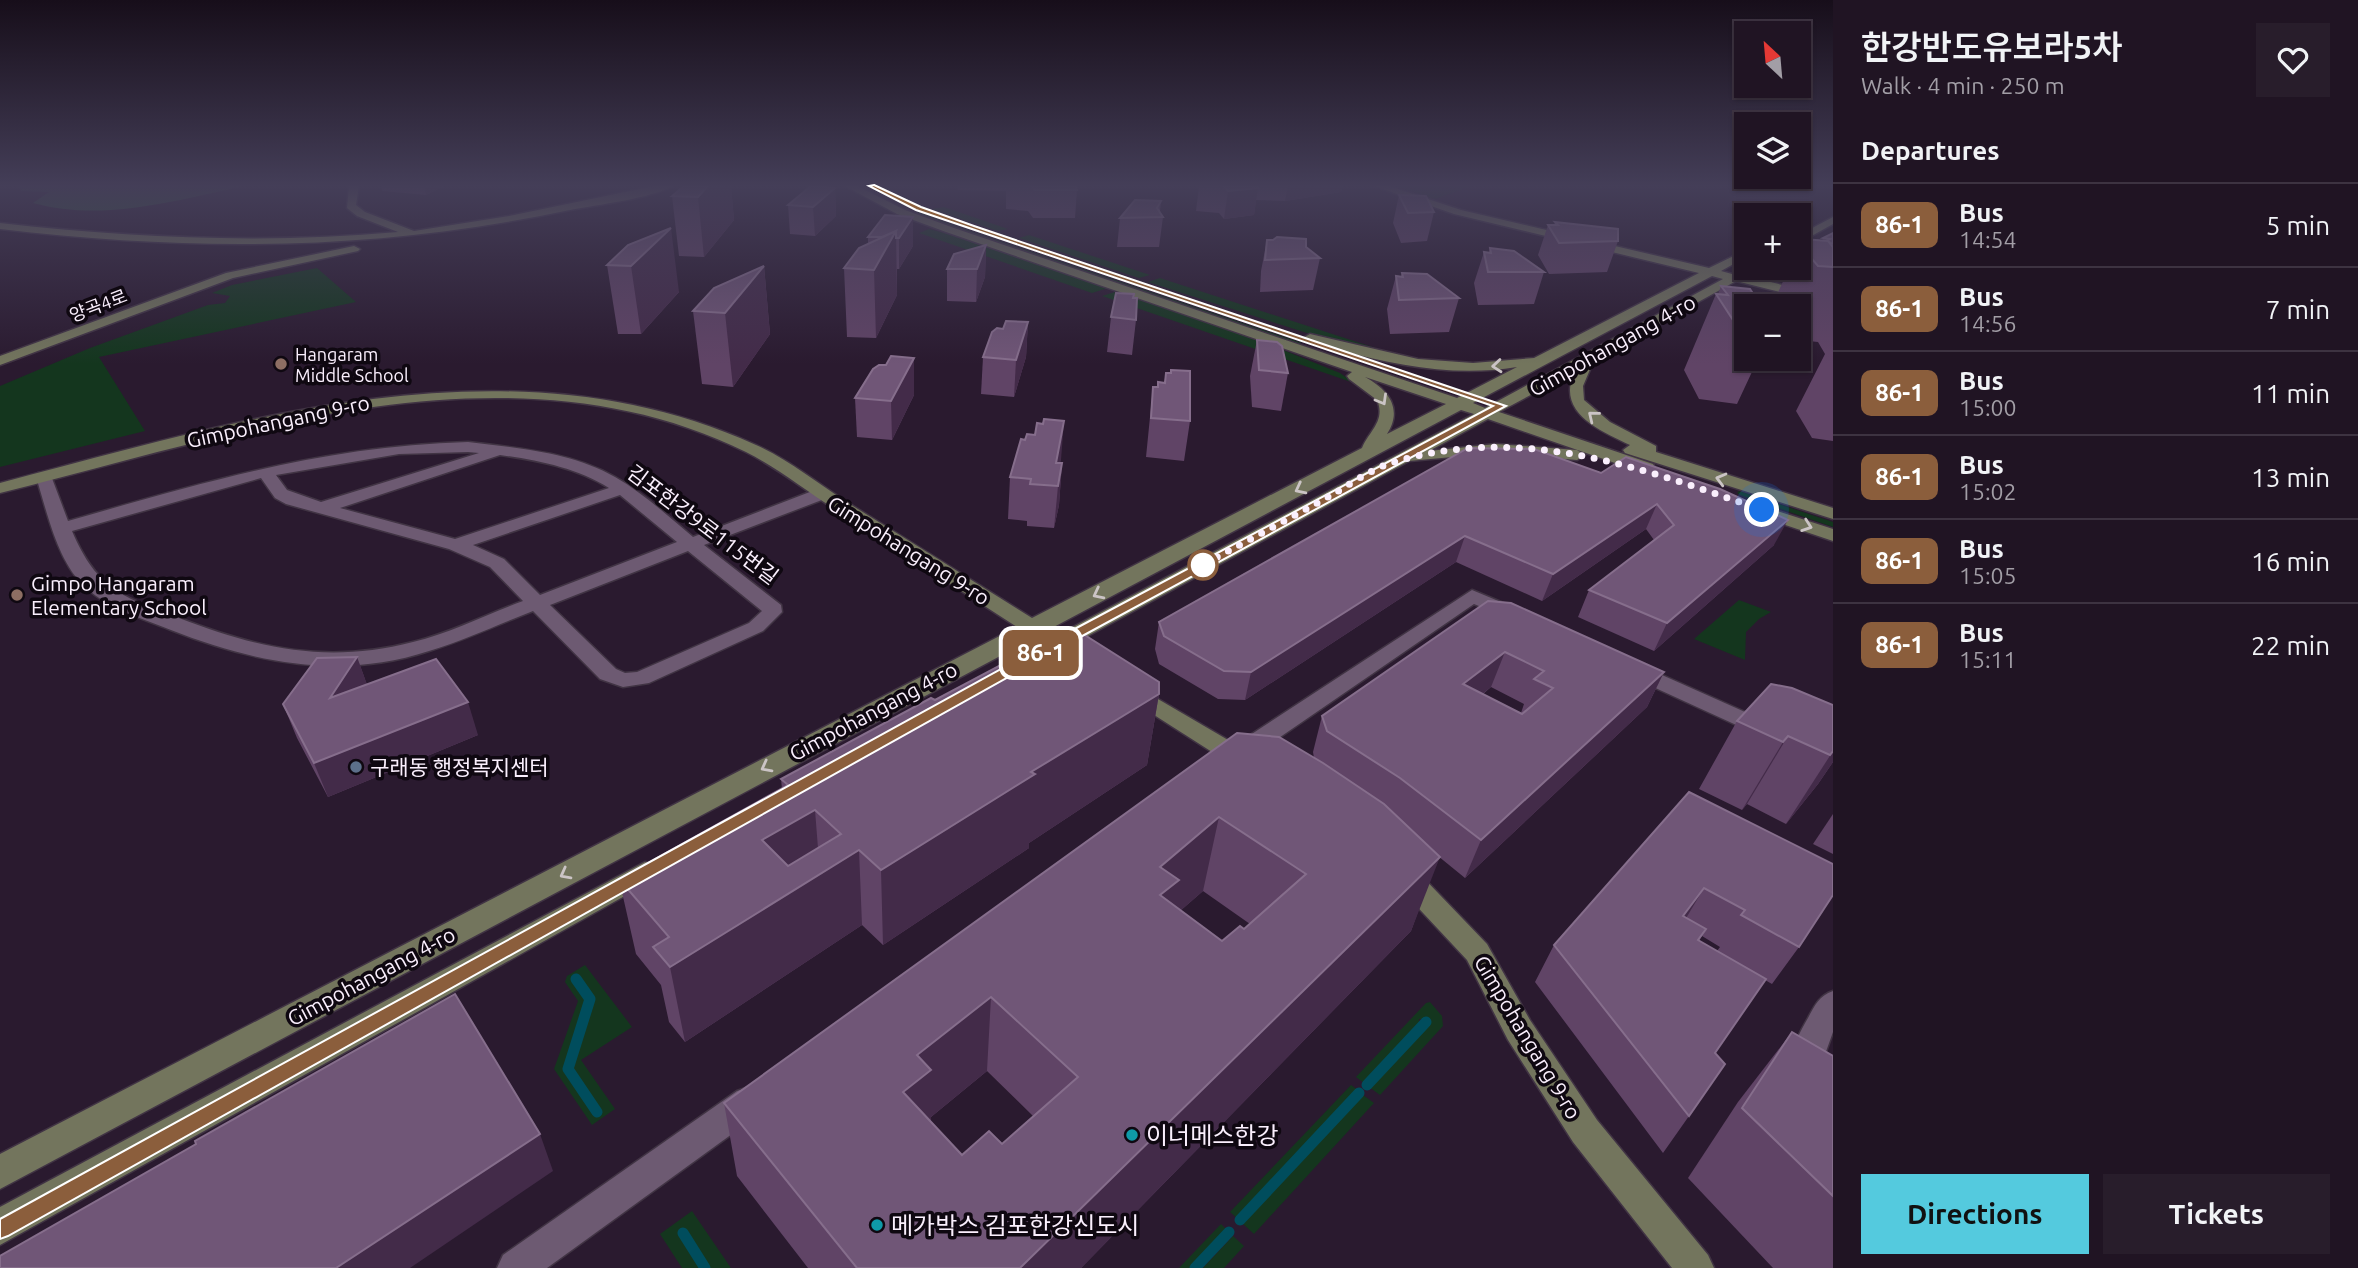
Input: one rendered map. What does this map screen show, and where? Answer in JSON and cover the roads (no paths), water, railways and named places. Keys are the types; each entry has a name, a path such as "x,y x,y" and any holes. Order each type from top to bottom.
{"street":[{"path":"315,257 320,249 316,245"},
{"name":"양곡4로","path":"0,361 230,275 365,245"},
{"path":"995,245 1282,343 1833,514"},
{"path":"1026,245 1264,325 1833,536"},
{"path":"1600,245 1734,276"},
{"name":"Gimpohangang 4-ro","path":"1033,657 1389,464 1563,351 1734,259"},
{"name":"Gimpohangang 4-ro","path":"0,1172 1360,457 1588,359 1734,277"},
{"path":"1752,280 1833,299"},
{"path":"1264,325 1382,359 1448,368 1496,367 1563,351"},
{"path":"1282,343 1357,378 1383,398 1388,412 1385,430 1360,457"},
{"path":"1588,359 1575,393 1587,414 1613,431 1696,472"},
{"name":"Gimpohangang 9-ro","path":"0,488 294,413 417,397 503,394 589,399 665,414 752,449 1094,666"},
{"name":"김포한강9로115번길","path":"64,528 266,473 313,462 391,450 466,447 503,451 573,465 598,474 622,489 771,605 772,612 767,620 641,678 623,680 608,674 497,563 456,545 318,509 281,495 266,473"},
{"path":"1389,464 1469,448 1517,447 1592,458 1674,477"},
{"path":"318,509 503,451"},
{"path":"44,477 78,563 90,581 110,597 160,618 290,658 345,659 421,647 821,494"},
{"path":"456,545 622,489"},
{"path":"1224,764 1472,596 1534,624"},
{"path":"1619,663 1787,740"},
{"path":"1116,680 1224,764 1264,773"},
{"name":"Gimpohangang 9-ro","path":"1380,853 1418,888 1477,952 1518,1030 1586,1131 1695,1268"},
{"name":"Gimpohangang 4-ro","path":"0,1227 666,860"},
{"path":"1833,1004 1813,1037 1805,1070 1813,1092 1833,1112"},
{"path":"516,1268 777,1081"}],"waterway":[{"path":"576,979 590,999 568,1069 597,1112"},
{"path":"1367,1085 1426,1022"},
{"path":"1240,1220 1359,1093"},
{"path":"1195,1268 1229,1232"},
{"path":"683,1233 705,1268"}],"place":[{"name":"Hangaram Middle School","path":"281,364"},
{"name":"Gimpo Hangaram Elementary School","path":"17,595"},
{"name":"구래동 행정복지센터","path":"356,767"},
{"name":"이너메스한강","path":"1132,1135"},
{"name":"메가박스 김포한강신도시","path":"877,1225"}]}
